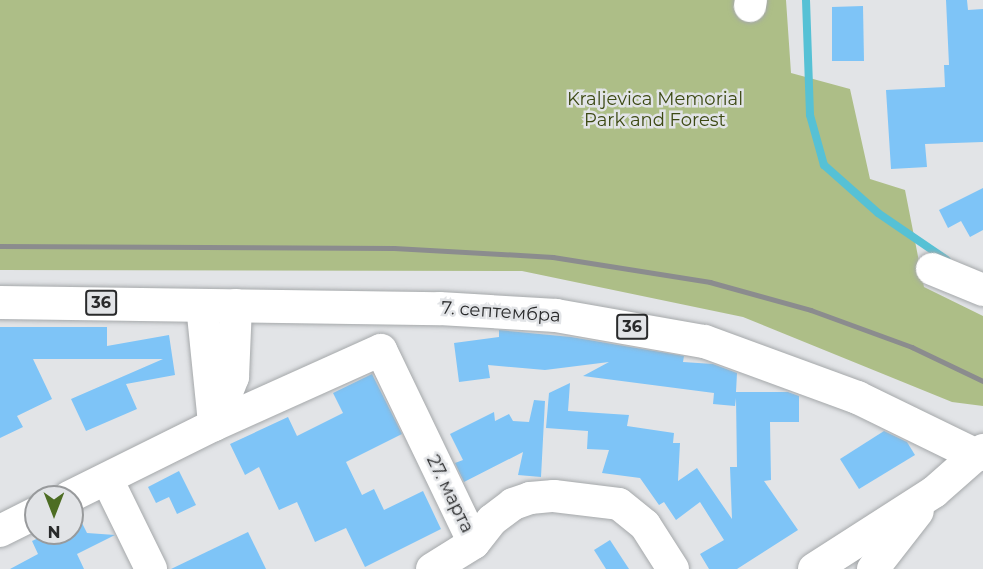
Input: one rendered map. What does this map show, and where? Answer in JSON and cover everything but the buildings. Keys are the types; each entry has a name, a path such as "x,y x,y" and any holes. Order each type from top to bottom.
{"main road":[{"name":"7. септембра","path":"0,302 504,310 668,333 704,341 818,382 979,453"}],"street":[{"path":"932,269 983,290"},
{"path":"202,304 214,425"},
{"path":"84,490 214,425 233,377 236,305"},
{"name":"27. марта","path":"214,425 381,350 474,543 492,520 513,504 530,498 603,500 636,514 673,569"},
{"path":"814,569 934,492 979,453"},
{"path":"107,478 151,569"},
{"path":"873,569 934,492"},
{"path":"0,531 24,519"},
{"path":"432,569 474,543"}],"green space":[{"name":"Kraljevica Memorial Park and Forest","path":"0,0 786,0 791,73 850,89 870,179 905,190 924,287 983,316 983,406 952,402 743,317 522,271 0,270"}],"waterway":[{"path":"806,0 810,115 824,165 878,213 947,260"}],"railway":[{"path":"0,246 394,248 553,257 710,282 811,310 912,347 983,381"}]}
